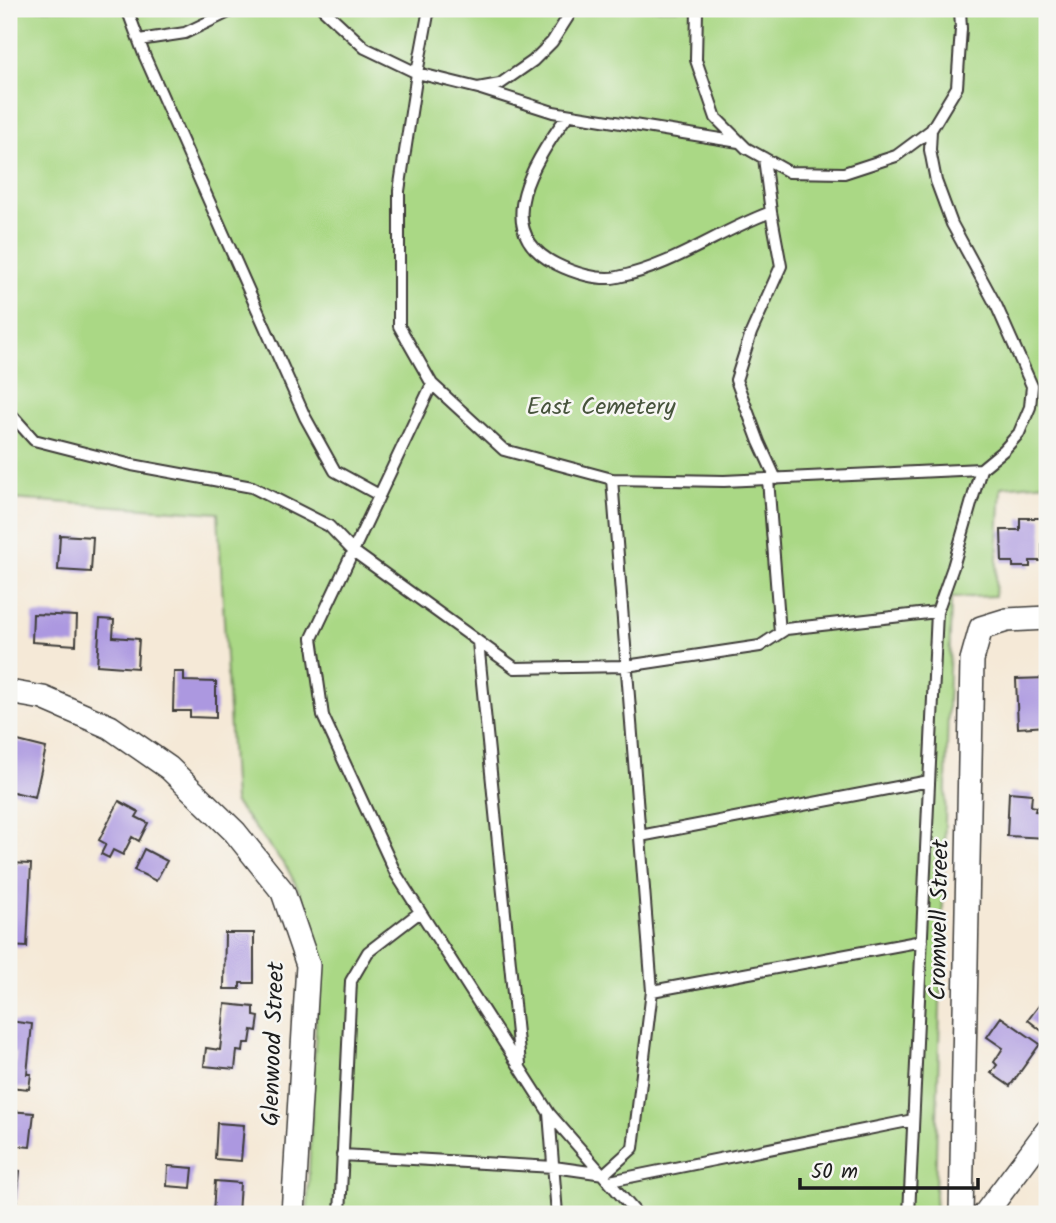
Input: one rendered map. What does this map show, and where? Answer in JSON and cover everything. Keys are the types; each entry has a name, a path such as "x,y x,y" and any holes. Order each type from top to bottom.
{"street":[{"name":"Cromwell Street","path":"961,1214 972,660 981,628 1007,620 1047,618"},
{"name":"Glenwood Street","path":"9,692 43,698 110,727 169,768 235,832 283,892 308,965 293,1214"},
{"path":"985,1214 1047,1131"}],"lane":[{"path":"127,9 305,417 335,471 379,495"},
{"path":"139,40 185,33 235,9"},
{"path":"324,9 365,47 417,73 568,115 741,143"},
{"path":"429,9 400,191 399,326 432,384 504,450 612,479 724,481 981,469"},
{"path":"478,89 500,84 533,61 552,42 573,9"},
{"path":"697,9 696,60 716,117 746,148 789,172 844,173 896,156 931,130 957,88 960,9"},
{"path":"568,115 552,137 525,189 521,216 527,240 544,258 572,272 616,278 694,250 751,219 771,212"},
{"path":"909,1214 937,612 981,469 1019,433 1030,407 1031,386 997,307 952,224 936,181 930,150 931,130"},
{"path":"764,158 781,266 751,333 736,380 772,479 780,633"},
{"path":"432,384 312,638 323,716 396,874 549,1113 637,1214"},
{"path":"9,412 34,440 132,465 251,487 329,526 353,551 515,668 626,666 760,646 786,629 937,612"},
{"path":"607,1178 633,1147 652,991 612,479"},
{"path":"478,642 520,1067"},
{"path":"640,836 929,781"},
{"path":"340,1214 351,981 368,952 420,912"},
{"path":"652,991 922,941"},
{"path":"549,1113 557,1214"},
{"path":"342,1155 554,1167 607,1178 913,1120"}],"green space":[{"name":"East Cemetery","path":"9,9 1047,9 1047,483 1001,487 995,596 951,598 936,1214 307,1214 319,956 300,893 287,868 234,802 218,513 9,499"}],"building":[{"path":"1020,518 1042,518 1042,561 1030,561 1030,567 1013,567 1013,562 1002,562 1001,530 1020,530"},
{"path":"60,535 93,537 91,572 58,570"},
{"path":"33,614 77,616 76,645 32,642"},
{"path":"100,619 114,620 113,637 139,639 137,668 97,665"},
{"path":"174,672 184,672 184,681 216,682 216,718 190,717 190,711 173,711"},
{"path":"1047,678 1047,726 1018,728 1016,679"},
{"path":"10,739 46,748 35,797 9,791"},
{"path":"1009,792 1032,794 1031,806 1036,807 1035,811 1047,812 1047,838 1007,836"},
{"path":"119,801 139,812 136,817 148,823 139,841 132,837 123,855 113,850 109,858 101,854 106,844 99,840"},
{"path":"144,849 167,861 156,881 134,870"},
{"path":"9,863 31,864 27,947 9,946"},
{"path":"225,933 254,933 254,983 240,983 240,989 224,989"},
{"path":"1047,995 1047,1035 1028,1020"},
{"path":"225,1004 254,1007 254,1016 259,1017 257,1031 252,1030 250,1043 244,1043 243,1052 237,1051 235,1069 204,1066 206,1048 220,1050"},
{"path":"1001,1017 1040,1044 1010,1086 991,1073 1003,1048 987,1037"},
{"path":"9,1021 32,1024 27,1074 31,1074 29,1089 9,1087 9,1072 14,1073 16,1053 9,1053"},
{"path":"9,1111 34,1113 30,1147 9,1145"},
{"path":"217,1123 244,1125 241,1161 215,1159"},
{"path":"168,1166 193,1168 191,1188 167,1186"},
{"path":"9,1170 20,1171 17,1200 9,1200"},
{"path":"215,1181 240,1183 238,1214 213,1214"}]}
